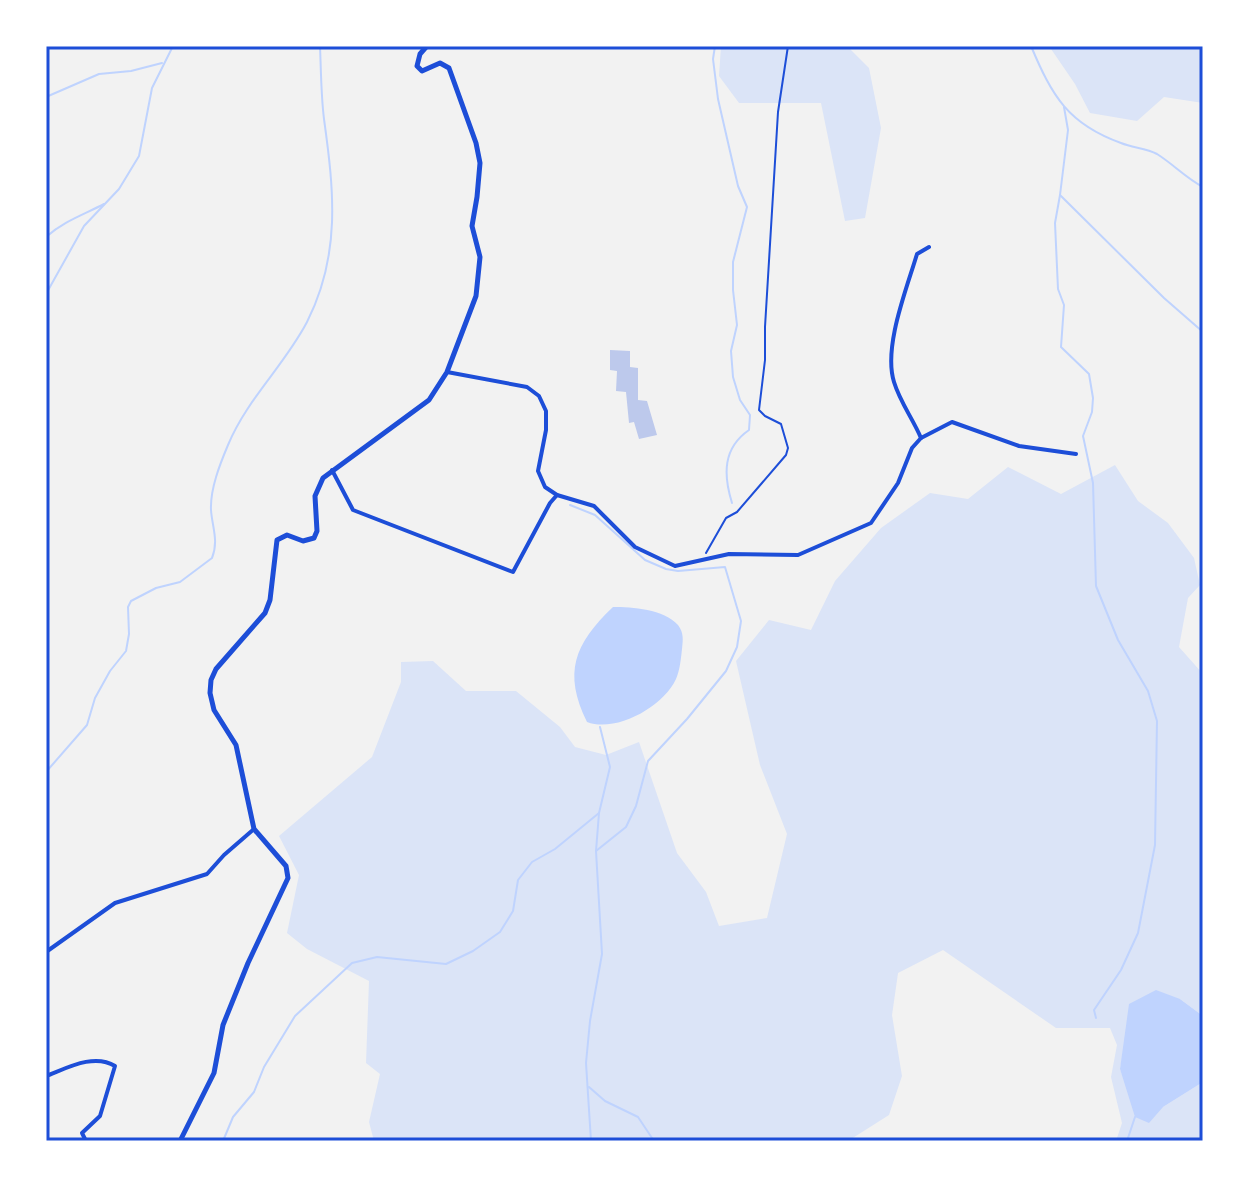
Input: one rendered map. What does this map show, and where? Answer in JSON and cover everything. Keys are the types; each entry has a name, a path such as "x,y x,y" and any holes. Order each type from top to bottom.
{"street":[{"path":"180,1141 214,1073 223,1025 288,878 286,866 254,829 236,745 214,710 211,680 216,669 265,613 270,600 277,540 287,535 303,541 314,538 317,531 315,496 323,478 420,408 438,389 478,285 480,257 472,226 480,163 476,143 449,68 440,63 422,71 417,66 420,54 427,46"},
{"path":"921,438 902,404 892,365 896,329 917,254 929,247"},
{"path":"447,372 527,387 539,396 546,411 538,471 545,487 557,495 594,506 635,547 675,566 729,554 798,555 871,523 898,483 912,448 921,438 952,422 1019,446 1076,454"},
{"path":"332,470 353,510 513,572 557,495"},
{"path":"46,952 115,903 207,874 254,829"},
{"path":"46,1076 83,1062 107,1061 115,1066 100,1116 82,1133 86,1141"}],"path":[{"path":"701,561 726,518 737,512 772,469 782,462 788,448 781,424 759,410 758,400 765,360 778,112 788,46"}],"shaded area":[{"path":"721,46 847,46 869,68 881,128 865,218 845,221 821,103 739,103 719,76"},
{"path":"1049,46 1203,46 1203,103 1164,97 1137,121 1090,113"},
{"path":"1115,465 1138,501 1168,523 1194,558 1200,585 1188,598 1179,647 1203,674 1203,1016 1180,999 1125,1045 1120,1069 1127,1087 1163,1107 1203,1082 1203,1141 1116,1141 1122,1123 1111,1077 1117,1045 1110,1028 1056,1028 943,950 898,973 892,1015 902,1076 889,1115 848,1141 374,1141 369,1122 380,1074 366,1063 369,981 307,949 287,933 299,875 279,836 372,757 401,682 401,662 433,661 466,691 516,691 560,727 575,747 606,755 639,742 677,853 706,892 719,926 767,918 787,834 760,765 736,661 769,620 811,630 835,581 881,528 930,493 968,499 1008,467 1061,494"}],"water":[{"path":"613,607 647,610 665,615 678,625 683,643 679,668 670,689 650,708 611,724 587,722 575,689 576,660 589,634"},
{"path":"1156,990 1180,999 1203,1016 1203,1082 1163,1107 1149,1123 1135,1117 1120,1069 1129,1004"}],"building":[{"path":"610,350 630,351 630,367 638,368 638,400 647,401 657,435 639,439 634,422 629,423 626,392 616,391 617,371 610,370"}],"waterway":[{"path":"46,294 84,226 119,189 139,156 152,88 173,46"},
{"path":"46,772 87,725 95,698 126,651 131,601 156,588 180,582 212,558 215,540 212,494 225,452 245,413 298,338 318,297 330,247 332,222 320,46"},
{"path":"715,46 713,59 718,99 738,186 747,207 733,262 737,325 731,351 733,377 740,400 750,415 749,430 734,445 727,462 727,482 732,503"},
{"path":"1031,46 1046,80 1075,117 1103,135 1157,154 1203,187"},
{"path":"46,97 99,74 131,71 162,63"},
{"path":"1064,107 1068,130 1060,195 1164,298 1203,332"},
{"path":"1060,195 1055,223 1058,289 1064,305 1061,347 1089,374 1093,398 1092,412 1083,436 1093,483 1096,586 1118,640 1148,691 1157,721 1155,845 1138,933 1121,970 1094,1010 1096,1018"},
{"path":"46,237 67,222 104,204"},
{"path":"570,505 595,515 645,560 666,569 678,571 725,567 741,621 737,647 726,671 648,761 636,806 626,827 596,851"},
{"path":"591,1141 586,1063 602,954 596,851 599,813 610,767 600,727"},
{"path":"223,1141 233,1117 254,1092 264,1067 295,1016 352,963 377,957 446,964 473,951 500,932 513,911 518,880 532,862 555,849 599,813"},
{"path":"589,1087 605,1101 638,1117 654,1141"},
{"path":"1127,1141 1135,1117"}]}
